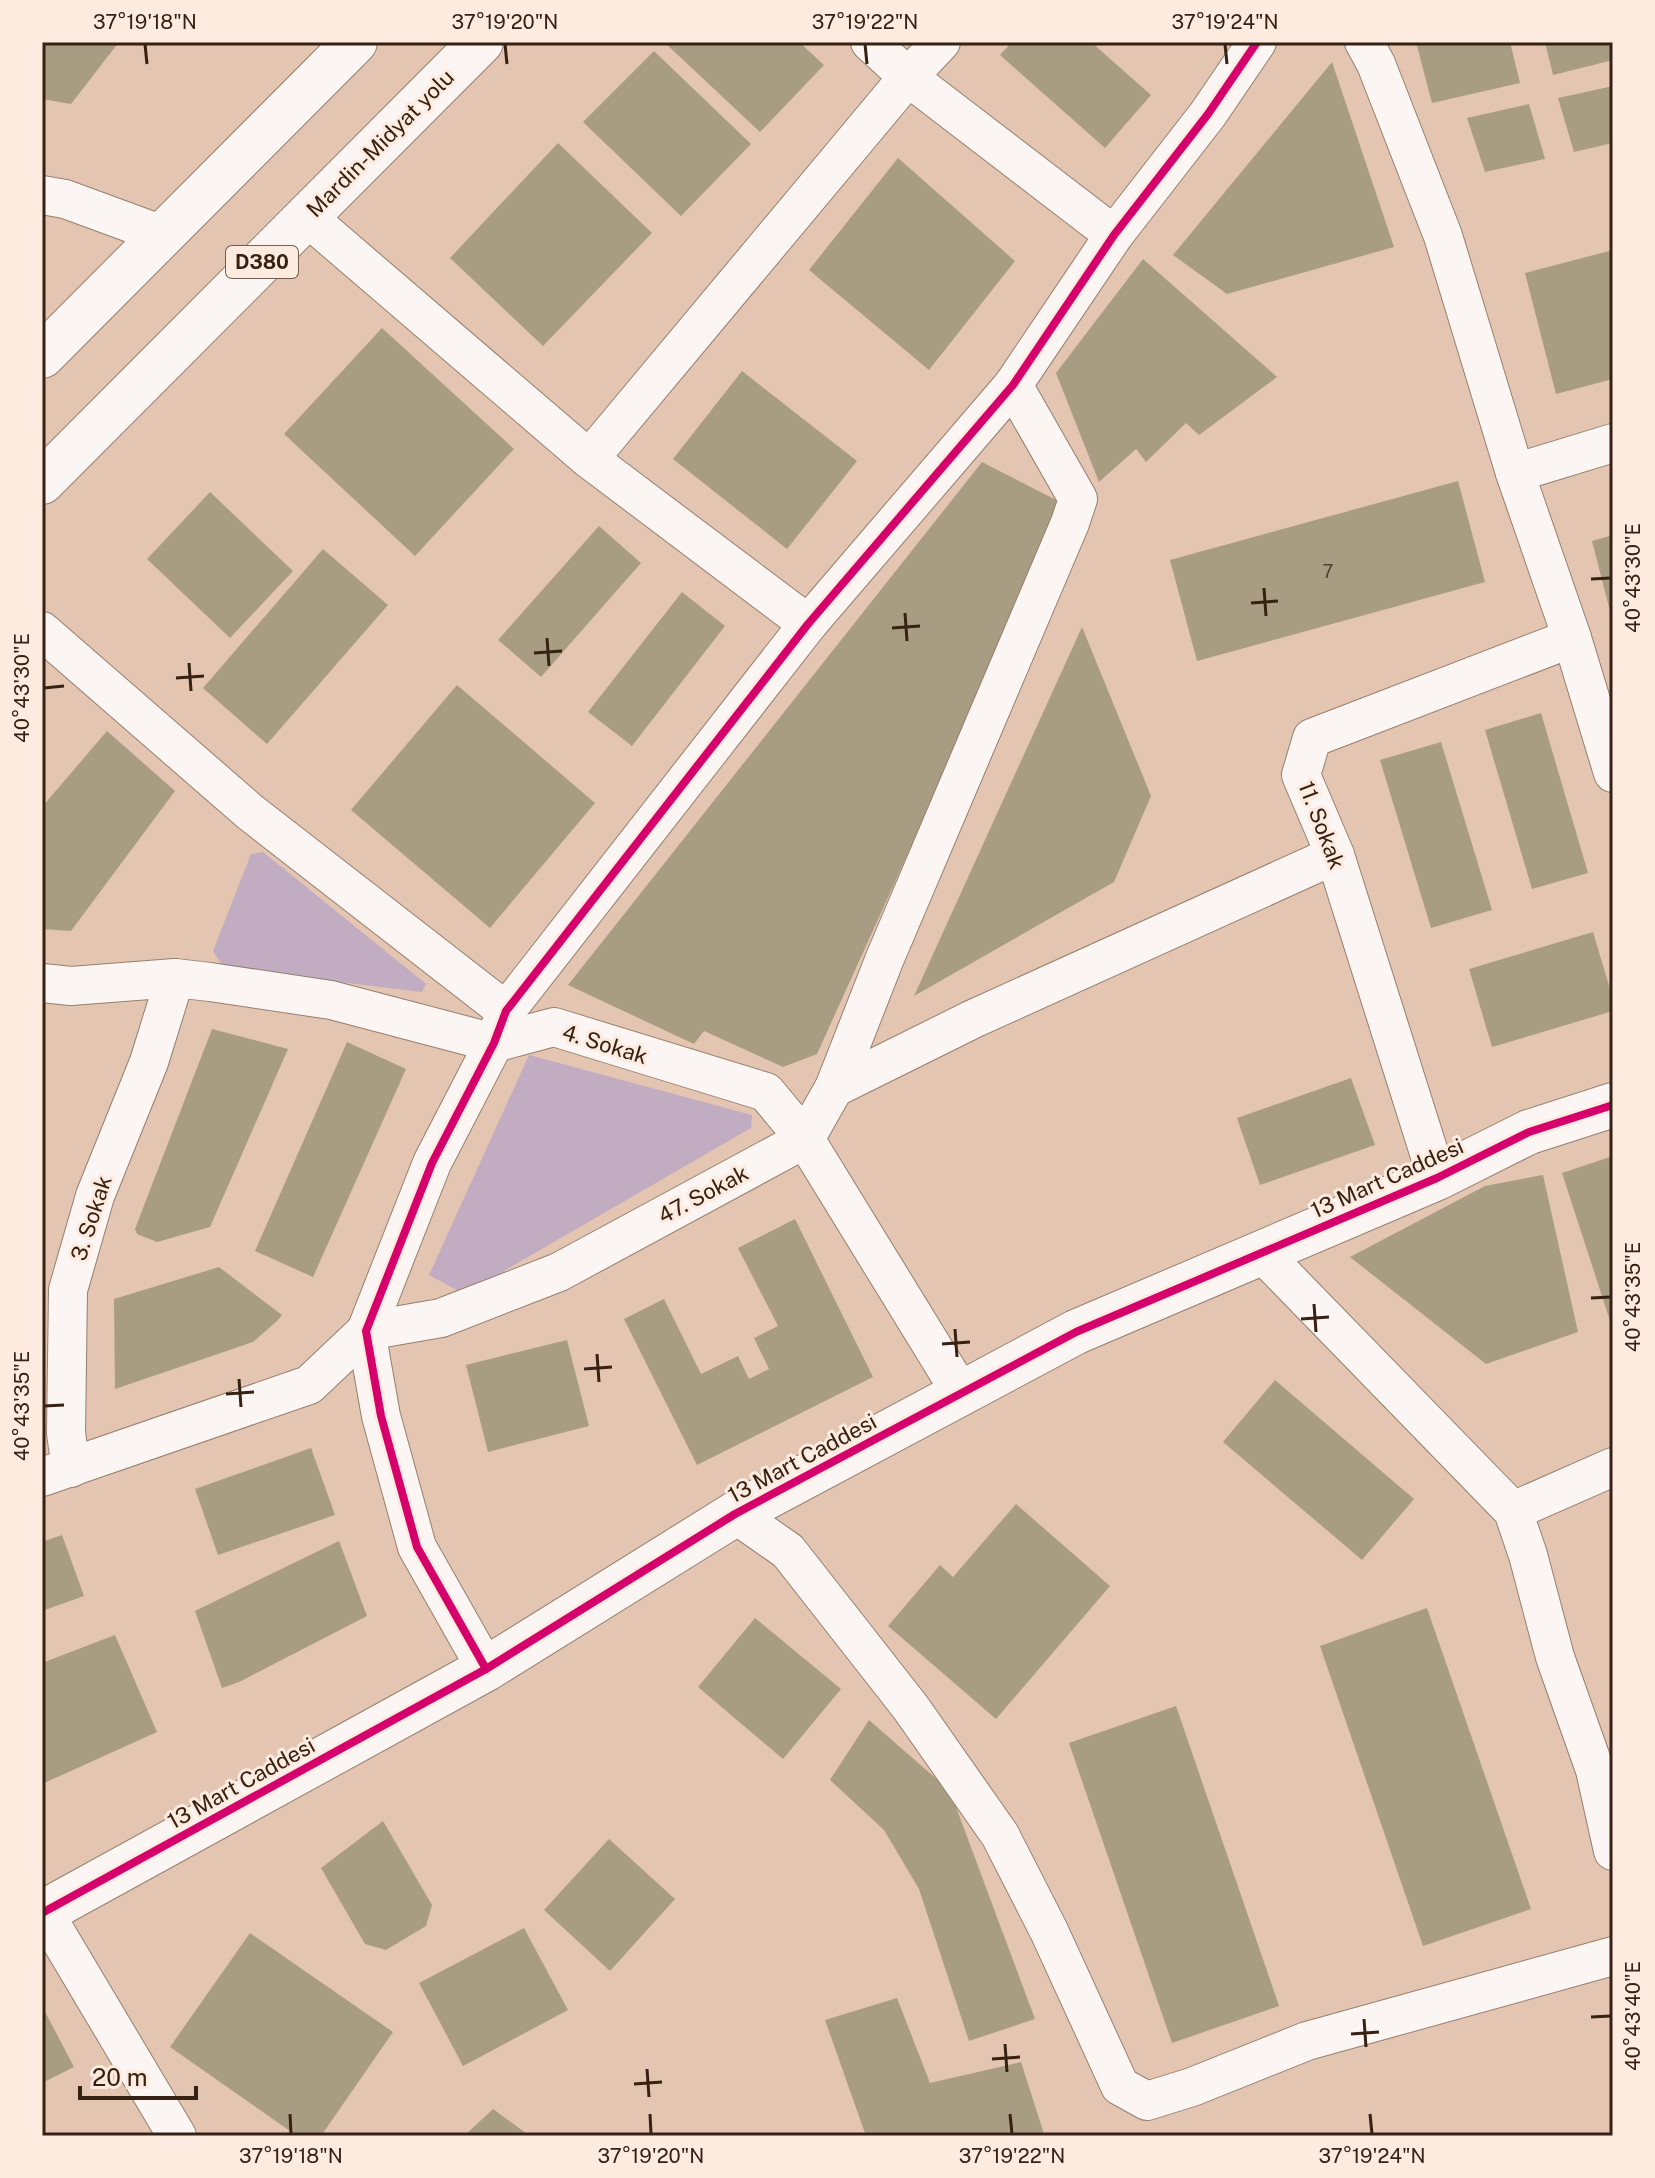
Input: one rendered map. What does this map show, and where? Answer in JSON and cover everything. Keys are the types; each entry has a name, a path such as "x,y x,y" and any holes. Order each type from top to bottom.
{"main road":[{"path":"42,356 355,42"},
{"name":"Mardin-Midyat yolu","path":"42,482 481,42"},
{"name":"13 Mart Caddesi","path":"42,1911 486,1669 735,1514 1076,1332 1437,1178 1529,1132 1613,1105"}],"street":[{"path":"870,42 908,77 1114,235"},
{"path":"589,459 908,77 941,42"},
{"path":"56,1473 309,1385 366,1331 432,1163 500,1027 808,624 1013,385 1114,235 1208,114 1257,42"},
{"path":"1364,42 1376,64 1443,236 1515,473 1572,638 1613,773"},
{"path":"42,195 65,199 163,235"},
{"path":"307,217 589,459 808,624"},
{"path":"805,1139 834,1088 885,958 1078,499 1013,385"},
{"path":"1515,473 1613,443"},
{"path":"42,631 500,1027"},
{"name":"11. Sokak","path":"1437,1178 1335,855 1301,775 1312,738 1572,638"},
{"path":"834,1088 973,1019 1335,855"},
{"name":"4. Sokak","path":"42,983 71,986 175,978 500,1027 554,1027 766,1092 805,1139 961,1393"},
{"name":"3. Sokak","path":"56,1473 66,1433 68,1290 95,1196 149,1062 175,978"},
{"name":"47. Sokak","path":"366,1331 441,1318 559,1272 805,1139"},
{"path":"1262,1253 1513,1511 1555,1657 1607,1796 1613,1851"},
{"path":"366,1331 381,1416 417,1547 486,1669"},
{"path":"1513,1511 1613,1467"},
{"path":"735,1514 788,1551 920,1720 1000,1835 1049,1931 1120,2086 1147,2101 1192,2087 1307,2041 1613,1956"},
{"path":"42,1911 177,2136"}],"shaded area":[{"path":"263,852 426,984 422,992 224,968 213,951 251,854"},
{"path":"529,1055 752,1115 751,1128 464,1294 429,1275"}],"building":[{"path":"42,42 119,42 71,104 42,99"},
{"path":"664,42 799,42 824,65 760,132"},
{"path":"1012,42 1091,42 1151,95 1105,148 1000,55"},
{"path":"1416,42 1510,42 1520,83 1432,103"},
{"path":"1545,42 1613,42 1613,60 1553,75"},
{"path":"654,51 751,144 681,216 583,122"},
{"path":"1332,62 1394,247 1227,294 1173,255"},
{"path":"1613,86 1613,143 1574,152 1558,98"},
{"path":"1529,104 1545,159 1485,172 1467,118"},
{"path":"558,143 652,233 543,346 450,258"},
{"path":"898,158 1015,261 929,370 809,270"},
{"path":"1613,250 1613,379 1556,394 1525,273"},
{"path":"1143,259 1277,377 1199,435 1186,423 1146,462 1136,449 1099,482 1056,373"},
{"path":"382,328 514,449 415,556 284,434"},
{"path":"742,371 857,461 787,549 673,459"},
{"path":"982,462 1066,505 817,1054 783,1067 704,1031 694,1044 568,985"},
{"path":"1458,481 1485,582 1197,661 1170,560"},
{"path":"210,492 293,571 230,638 147,559"},
{"path":"599,526 641,563 541,677 498,640"},
{"path":"1613,535 1613,619 1612,619 1592,541"},
{"path":"323,549 388,605 267,744 203,688"},
{"path":"682,592 725,626 632,746 588,712"},
{"path":"1082,627 1151,796 1114,882 914,996"},
{"path":"457,685 595,803 490,928 351,810"},
{"path":"1541,713 1588,873 1532,889 1485,730"},
{"path":"107,731 175,791 71,931 42,929 42,807"},
{"path":"1441,742 1492,910 1431,928 1380,760"},
{"path":"1593,932 1613,999 1613,1011 1492,1047 1469,969"},
{"path":"212,1029 288,1049 210,1227 157,1242 137,1234 135,1229"},
{"path":"347,1042 406,1069 313,1277 255,1251"},
{"path":"1351,1078 1375,1145 1260,1185 1237,1118"},
{"path":"1613,1156 1613,1327 1612,1327 1562,1173"},
{"path":"1543,1175 1578,1332 1486,1364 1350,1257 1485,1186"},
{"path":"795,1219 873,1377 697,1465 624,1319 664,1299 701,1374 738,1356 749,1379 769,1369 754,1338 778,1326 738,1248"},
{"path":"219,1267 282,1315 253,1342 115,1389 114,1299"},
{"path":"567,1340 589,1426 488,1452 466,1365"},
{"path":"1275,1380 1414,1499 1362,1560 1223,1442"},
{"path":"311,1448 335,1515 218,1555 195,1489"},
{"path":"1016,1504 1110,1586 996,1719 888,1626 940,1565 953,1577"},
{"path":"62,1535 84,1596 42,1611 42,1542"},
{"path":"339,1541 367,1616 222,1688 195,1611"},
{"path":"1427,1608 1531,1909 1423,1946 1320,1646"},
{"path":"755,1618 841,1689 783,1759 698,1687"},
{"path":"115,1635 157,1732 42,1784 42,1663"},
{"path":"1176,1706 1279,2006 1172,2043 1069,1743"},
{"path":"869,1720 940,1782 956,1807 1035,2019 969,2041 919,1889 884,1830 830,1780"},
{"path":"383,1821 432,1905 426,1926 386,1950 365,1944 321,1868"},
{"path":"609,1839 675,1899 610,1971 544,1910"},
{"path":"524,1928 568,2010 463,2066 419,1983"},
{"path":"250,1933 393,2032 321,2136 297,2136 170,2047"},
{"path":"897,1998 930,2083 1021,2062 1044,2134 866,2136 825,2020"},
{"path":"42,2006 74,2067 42,2083"},
{"path":"493,2109 530,2136 464,2136"}],"cycle path":[{"path":"486,1669 417,1547 381,1416 366,1331 432,1163 494,1043 506,1011 808,624 1013,385 1114,235 1208,114 1257,42"},
{"path":"42,1913 486,1669 735,1514 1076,1332 1437,1178 1529,1132 1613,1105"}]}
